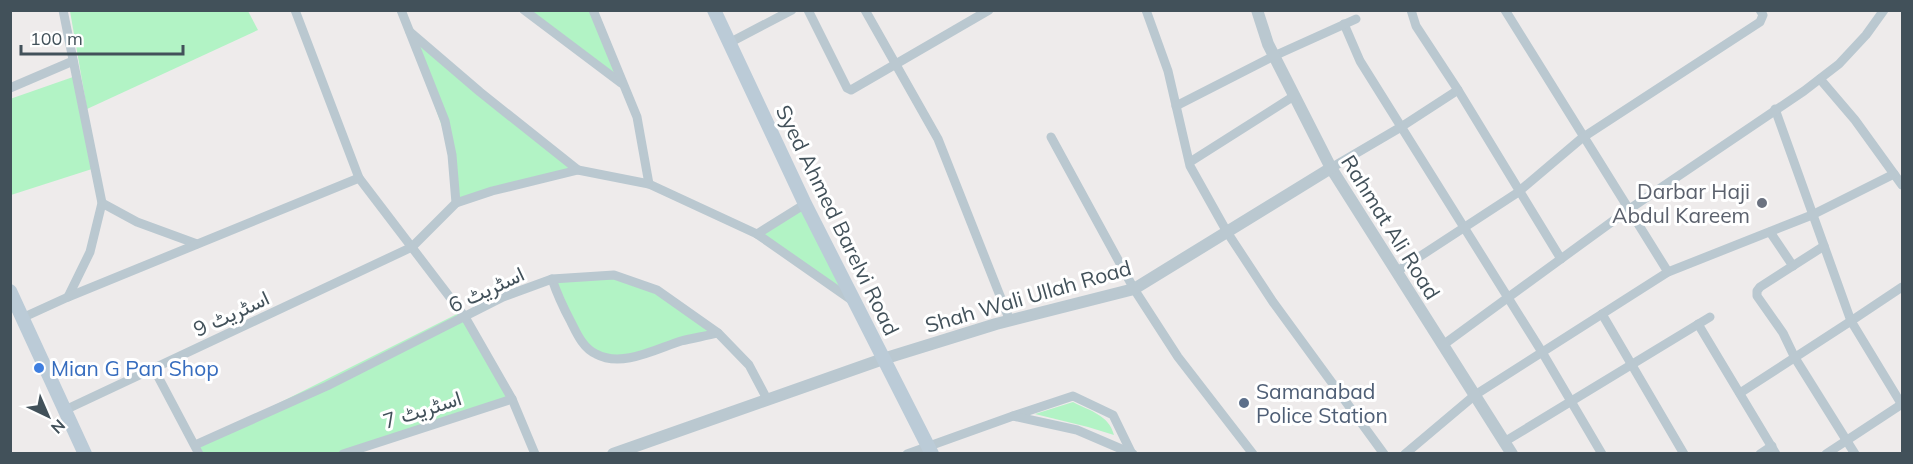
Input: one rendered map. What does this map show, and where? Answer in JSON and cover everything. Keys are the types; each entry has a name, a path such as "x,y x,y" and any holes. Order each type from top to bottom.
{"main road":[{"name":"Syed Ahmed Barelvi Road","path":"714,10 805,204 929,450"},
{"path":"10,291 85,453"}],"street":[{"path":"63,10 102,203 90,252 68,297"},
{"path":"295,10 359,178 465,317 512,399 535,453"},
{"path":"401,10 445,121 452,155 456,203 492,191 578,170 649,184 757,234 857,304"},
{"path":"524,10 623,84"},
{"path":"592,10 638,117 649,184"},
{"path":"729,43 792,10"},
{"path":"808,10 849,90 989,10"},
{"path":"865,10 938,139 1010,321"},
{"path":"1146,10 1168,71 1190,162 1227,232 1273,302 1384,453"},
{"name":"Rahmat Ali Road","path":"1257,10 1274,56 1331,168 1512,453"},
{"path":"1411,10 1416,26 1458,90 1561,259"},
{"path":"1504,10 1668,273"},
{"path":"1396,272 1520,190 1582,138 1760,22 1763,15 1760,10"},
{"path":"1443,345 1628,210 1820,79 1839,64 1866,35 1884,10"},
{"path":"1176,106 1274,56 1356,19"},
{"path":"1344,24 1360,61 1542,352 1602,453"},
{"path":"408,30 480,92 578,170"},
{"path":"10,88 74,61"},
{"path":"1820,79 1855,120 1902,185"},
{"path":"1331,168 1458,90"},
{"path":"1190,162 1294,96"},
{"path":"1775,109 1851,321 1902,404 1826,453"},
{"path":"1051,137 1134,289 1178,357 1253,453"},
{"name":"Shah Wali Ullah Road","path":"613,453 883,358 1010,321 1134,289 1331,168"},
{"path":"1405,453 1475,395 1668,273 1812,215 1894,174"},
{"path":"22,318 359,178"},
{"path":"102,203 137,222 196,244"},
{"name":"اسٹریٹ 9","path":"65,410 412,247 456,203"},
{"path":"757,234 805,204"},
{"path":"1770,232 1793,266"},
{"path":"1824,246 1756,291 1855,453"},
{"name":"اسٹریٹ 6","path":"197,449 503,297 552,279 614,275 657,290 718,333 749,365 767,399"},
{"path":"552,279 557,295 576,332 585,347 596,355 612,359 630,357 718,333"},
{"path":"1740,393 1902,287"},
{"path":"1602,314 1684,453"},
{"path":"1504,442 1710,316"},
{"path":"1698,324 1774,450 1760,453"},
{"path":"154,369 197,449"},
{"path":"907,453 929,450 1013,416 1073,396 1113,415 1132,453"},
{"name":"اسٹریٹ 7","path":"343,453 512,399"},
{"path":"1013,416 1077,430 1132,453"}],"green space":[{"path":"70,11 248,11 258,30 87,109"},
{"path":"524,11 591,11 623,84"},
{"path":"408,30 578,170 453,206 452,155"},
{"path":"73,77 92,169 11,195 10,99"},
{"path":"805,204 857,304 757,234"},
{"path":"614,275 657,290 718,333 612,359 585,347 552,279"},
{"path":"461,312 512,399 343,453 199,453 195,445"},
{"path":"1073,402 1103,418 1112,428 1114,435 1035,414"}],"place":[{"name":"Darbar Haji Abdul Kareem","path":"1762,203"},
{"name":"Mian G Pan Shop","path":"39,368"},
{"name":"Samanabad Police Station","path":"1244,403"}]}
